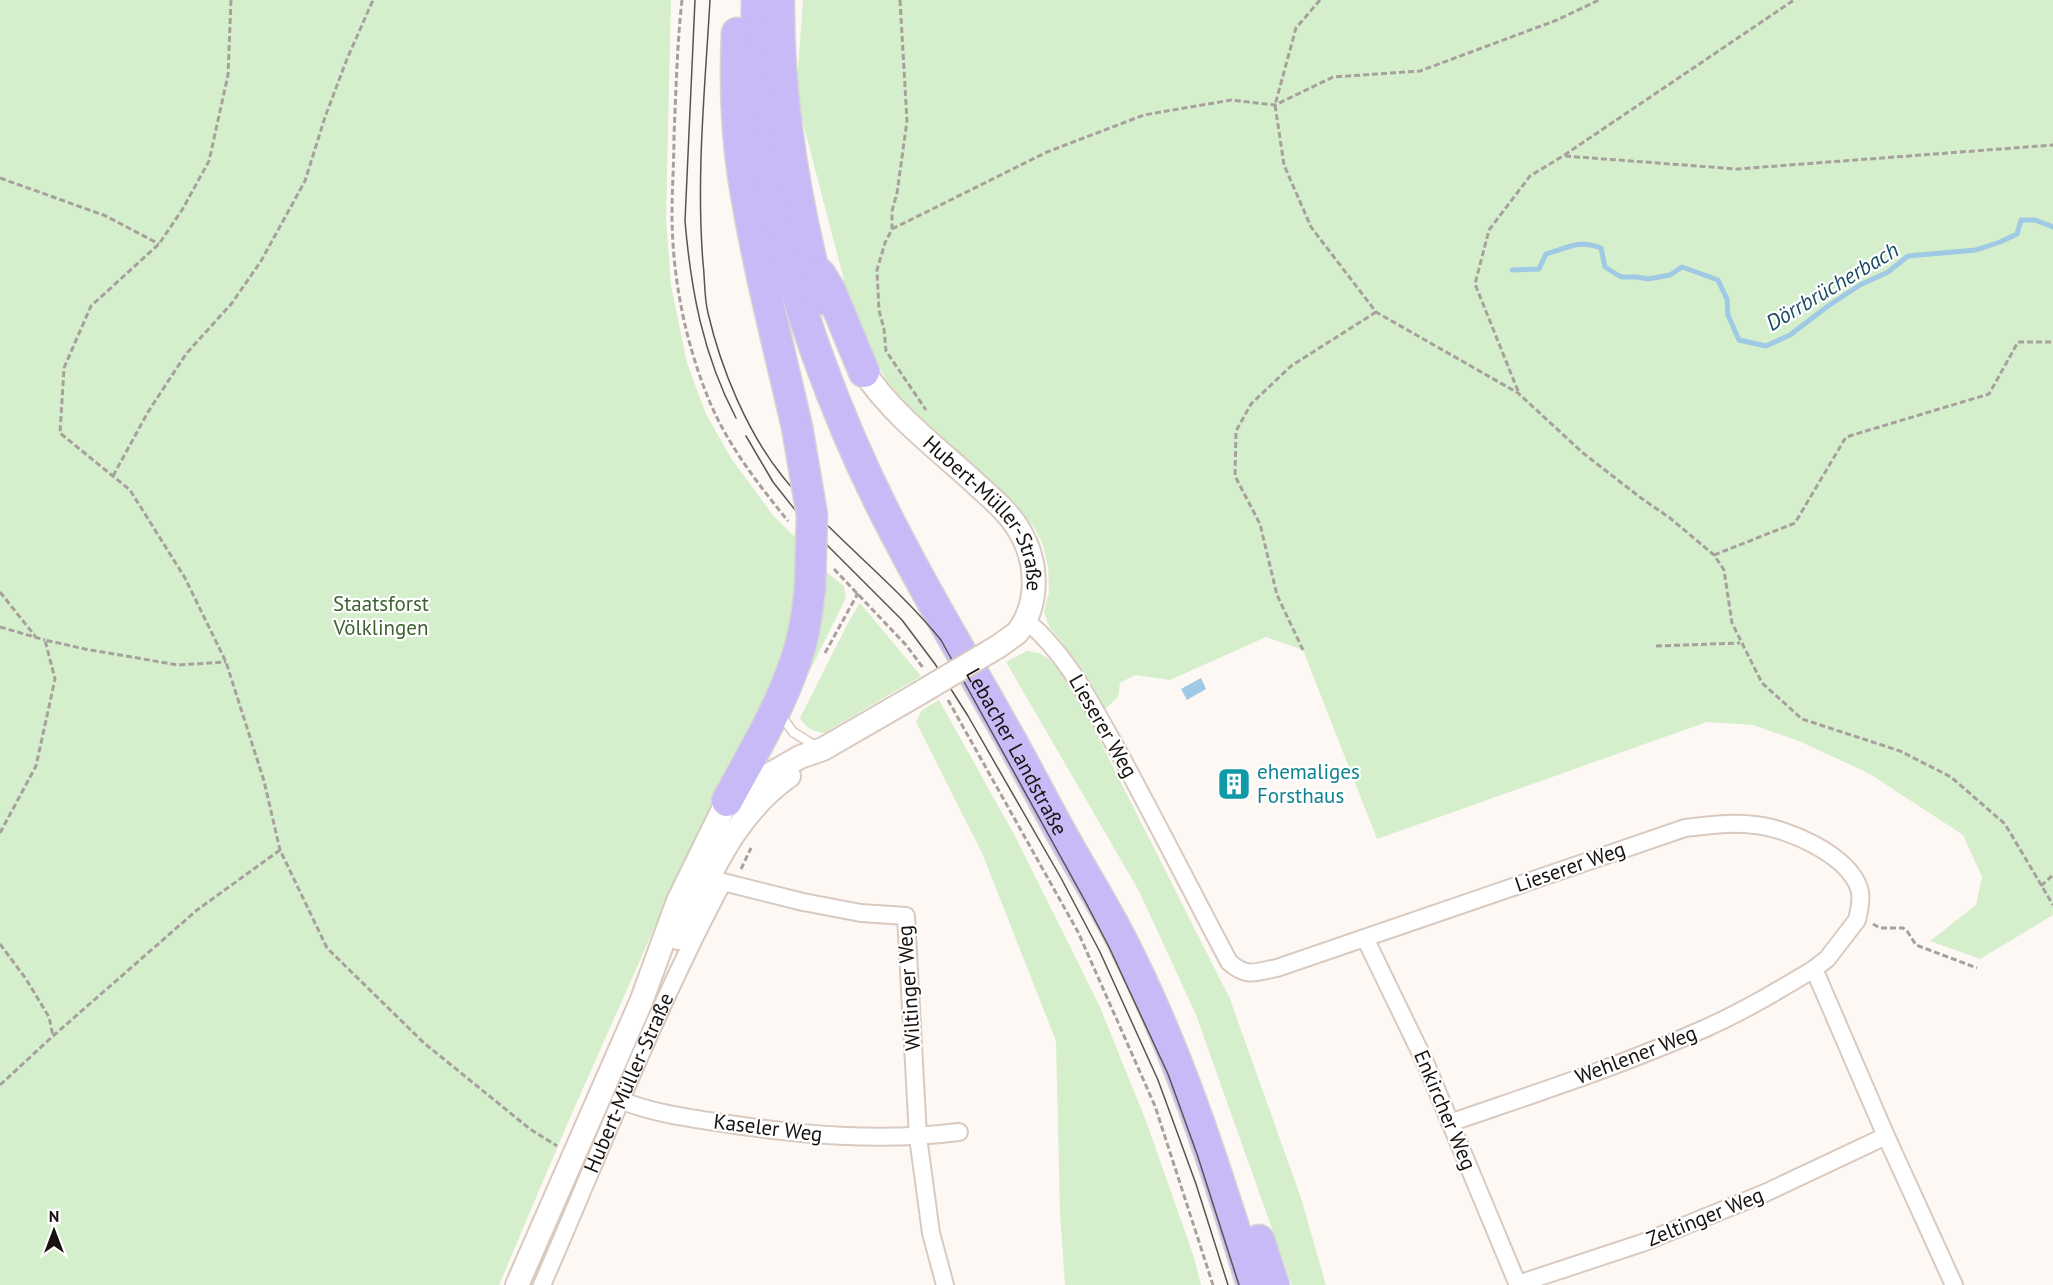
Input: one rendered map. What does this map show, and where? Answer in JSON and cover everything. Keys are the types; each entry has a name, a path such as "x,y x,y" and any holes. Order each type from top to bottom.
{"highway":[{"path":"727,801 777,708 800,645 810,588 812,515 798,427 764,284 743,174 737,94 737,35 741,0"},
{"name":"Lebacher Landstraße","path":"757,0 759,100 766,160 777,219 808,327 830,385 857,452 898,539 1112,922 1168,1037 1252,1285"},
{"name":"Lebacher Landstraße","path":"779,0 781,86 796,192 810,257 834,345 875,443 915,529 1114,884 1163,978 1186,1028 1274,1285"},
{"path":"810,257 830,290 864,372"}],"main road":[{"name":"Hubert-Müller-Straße","path":"641,1002 715,880 734,833 756,805 823,749 999,646 1022,627 1032,602 1034,571 1029,551 1019,529 996,503 883,396 864,372"},
{"name":"Hubert-Müller-Straße","path":"517,1285 641,1002 678,901 727,801 801,757 823,749"}],"street":[{"name":"Lieserer Weg","path":"1022,627 1053,645 1079,682 1229,962 1239,972 1250,973 1277,968 1685,828 1722,823 1757,825 1783,831 1828,853 1849,872 1860,889 1859,915"},
{"name":"Hubert-Müller-Straße","path":"542,1285 620,1100 692,942 715,880"},
{"name":"Wiltinger Weg","path":"715,880 803,902 861,913 906,916 918,1137 931,1233 945,1285"},
{"path":"1859,915 1827,959 1814,969 1886,1136 1954,1285"},
{"name":"Enkircher Weg","path":"1365,938 1425,1062 1518,1285"},
{"name":"Wehlener Weg","path":"1450,1123 1584,1076 1706,1028 1743,1010 1814,969"},
{"name":"Kaseler Weg","path":"620,1100 688,1118 759,1129 837,1137 918,1137"},
{"path":"918,1137 959,1132"},
{"name":"Zeltinger Weg","path":"1518,1285 1642,1243 1745,1202 1886,1136"}],"lane":[{"path":"777,708 794,732 807,742 823,749"}],"path":[{"path":"231,0 228,75 209,161 159,244 91,306 64,368 60,433 130,490 185,578 226,662 264,781 280,850 327,948 424,1043 530,1129 574,1155"},
{"path":"113,476 148,412 186,354 232,303 261,261 305,181 325,117 373,0"},
{"path":"682,0 678,37 672,216 676,276 691,351 710,402 733,446 791,524"},
{"path":"900,0 907,121 897,194 892,211 892,229 877,270 879,310 886,351 932,417"},
{"path":"1320,0 1296,28 1275,105 1284,165 1311,227 1376,312 1518,393 1583,453 1670,518 1714,555 1724,570 1732,623 1762,683 1802,719 1900,751 1951,777 2005,824 2053,906"},
{"path":"892,229 1047,152 1144,115 1231,100 1275,105 1334,78 1420,71 1557,20 1599,0"},
{"path":"1518,393 1475,284 1489,230 1530,176 1794,0"},
{"path":"1563,156 1737,169 2053,145"},
{"path":"0,179 106,216 159,244"},
{"path":"1303,650 1277,595 1260,524 1235,476 1236,431 1251,404 1291,366 1376,312"},
{"path":"1714,555 1795,523 1846,437 1989,394 2018,342 2053,342"},
{"path":"828,563 906,645 926,672"},
{"path":"0,592 35,636"},
{"path":"822,660 858,593"},
{"path":"0,627 85,650 178,665 226,662"},
{"path":"0,833 36,766 55,679 45,640"},
{"path":"1656,646 1740,643"},
{"path":"947,699 1078,932 1155,1106 1213,1285"},
{"path":"0,1085 197,910 280,850"},
{"path":"2041,886 2053,875"},
{"path":"1859,915 1880,928 1903,928 1916,945 1977,968"},
{"path":"0,944 26,979 49,1017 53,1036"}],"green space":[{"name":"Staatsforst Völklingen","path":"0,0 671,0 666,218 671,285 687,363 706,414 731,458 772,514 800,542 798,583 787,655 653,931 499,1285 0,1285"},
{"path":"803,0 2053,0 2053,915 1980,959 1930,941 1976,905 1982,877 1963,835 1870,774 1799,741 1753,725 1707,722 1377,839 1303,650 1266,637 1170,680 1135,675 1120,683 1118,697 1105,709 1060,639 1049,627 1044,611 1049,592 1048,567 1043,545 1035,529 1016,504 908,405 886,380 853,315 796,96"},
{"path":"824,570 844,586 846,598 790,711"},
{"path":"860,603 921,676 824,733 817,732 800,718"},
{"path":"1027,651 1040,653 1048,658 1068,683 1080,703 1230,999 1301,1198 1326,1285 1292,1285 1196,1015 1139,891 1006,662"},
{"path":"939,700 1015,836 1100,1007 1146,1121 1193,1254 1201,1285 1065,1285 1060,1213 1056,1041 982,853 916,722 922,710"},
{"path":"582,1158 589,1162 535,1285 527,1285"}],"water":[{"path":"1201,678 1206,689 1187,700 1181,689"}],"waterway":[{"name":"Dörrbrücherbach","path":"1512,270 1539,269 1546,254 1579,244 1601,248 1605,267 1621,277 1648,279 1670,275 1682,267 1718,280 1727,299 1728,315 1739,340 1766,346 1790,335 1828,306 1860,285 1888,272 1908,256 1976,250 2017,234 2021,220 2035,220 2053,227"}],"tram line":[{"path":"695,0 685,221 700,322 715,370 736,418"},
{"path":"710,0 702,132 701,230 707,307 713,334 728,378 758,440 783,477 821,519 903,598 941,640 1084,899 1168,1074 1197,1154 1239,1285"},
{"path":"746,436 773,482 807,525 902,620 935,664 968,716 1061,878 1100,952 1158,1080 1196,1184 1228,1285"}],"place":[{"name":"ehemaliges Forsthaus","path":"1234,784"}]}
